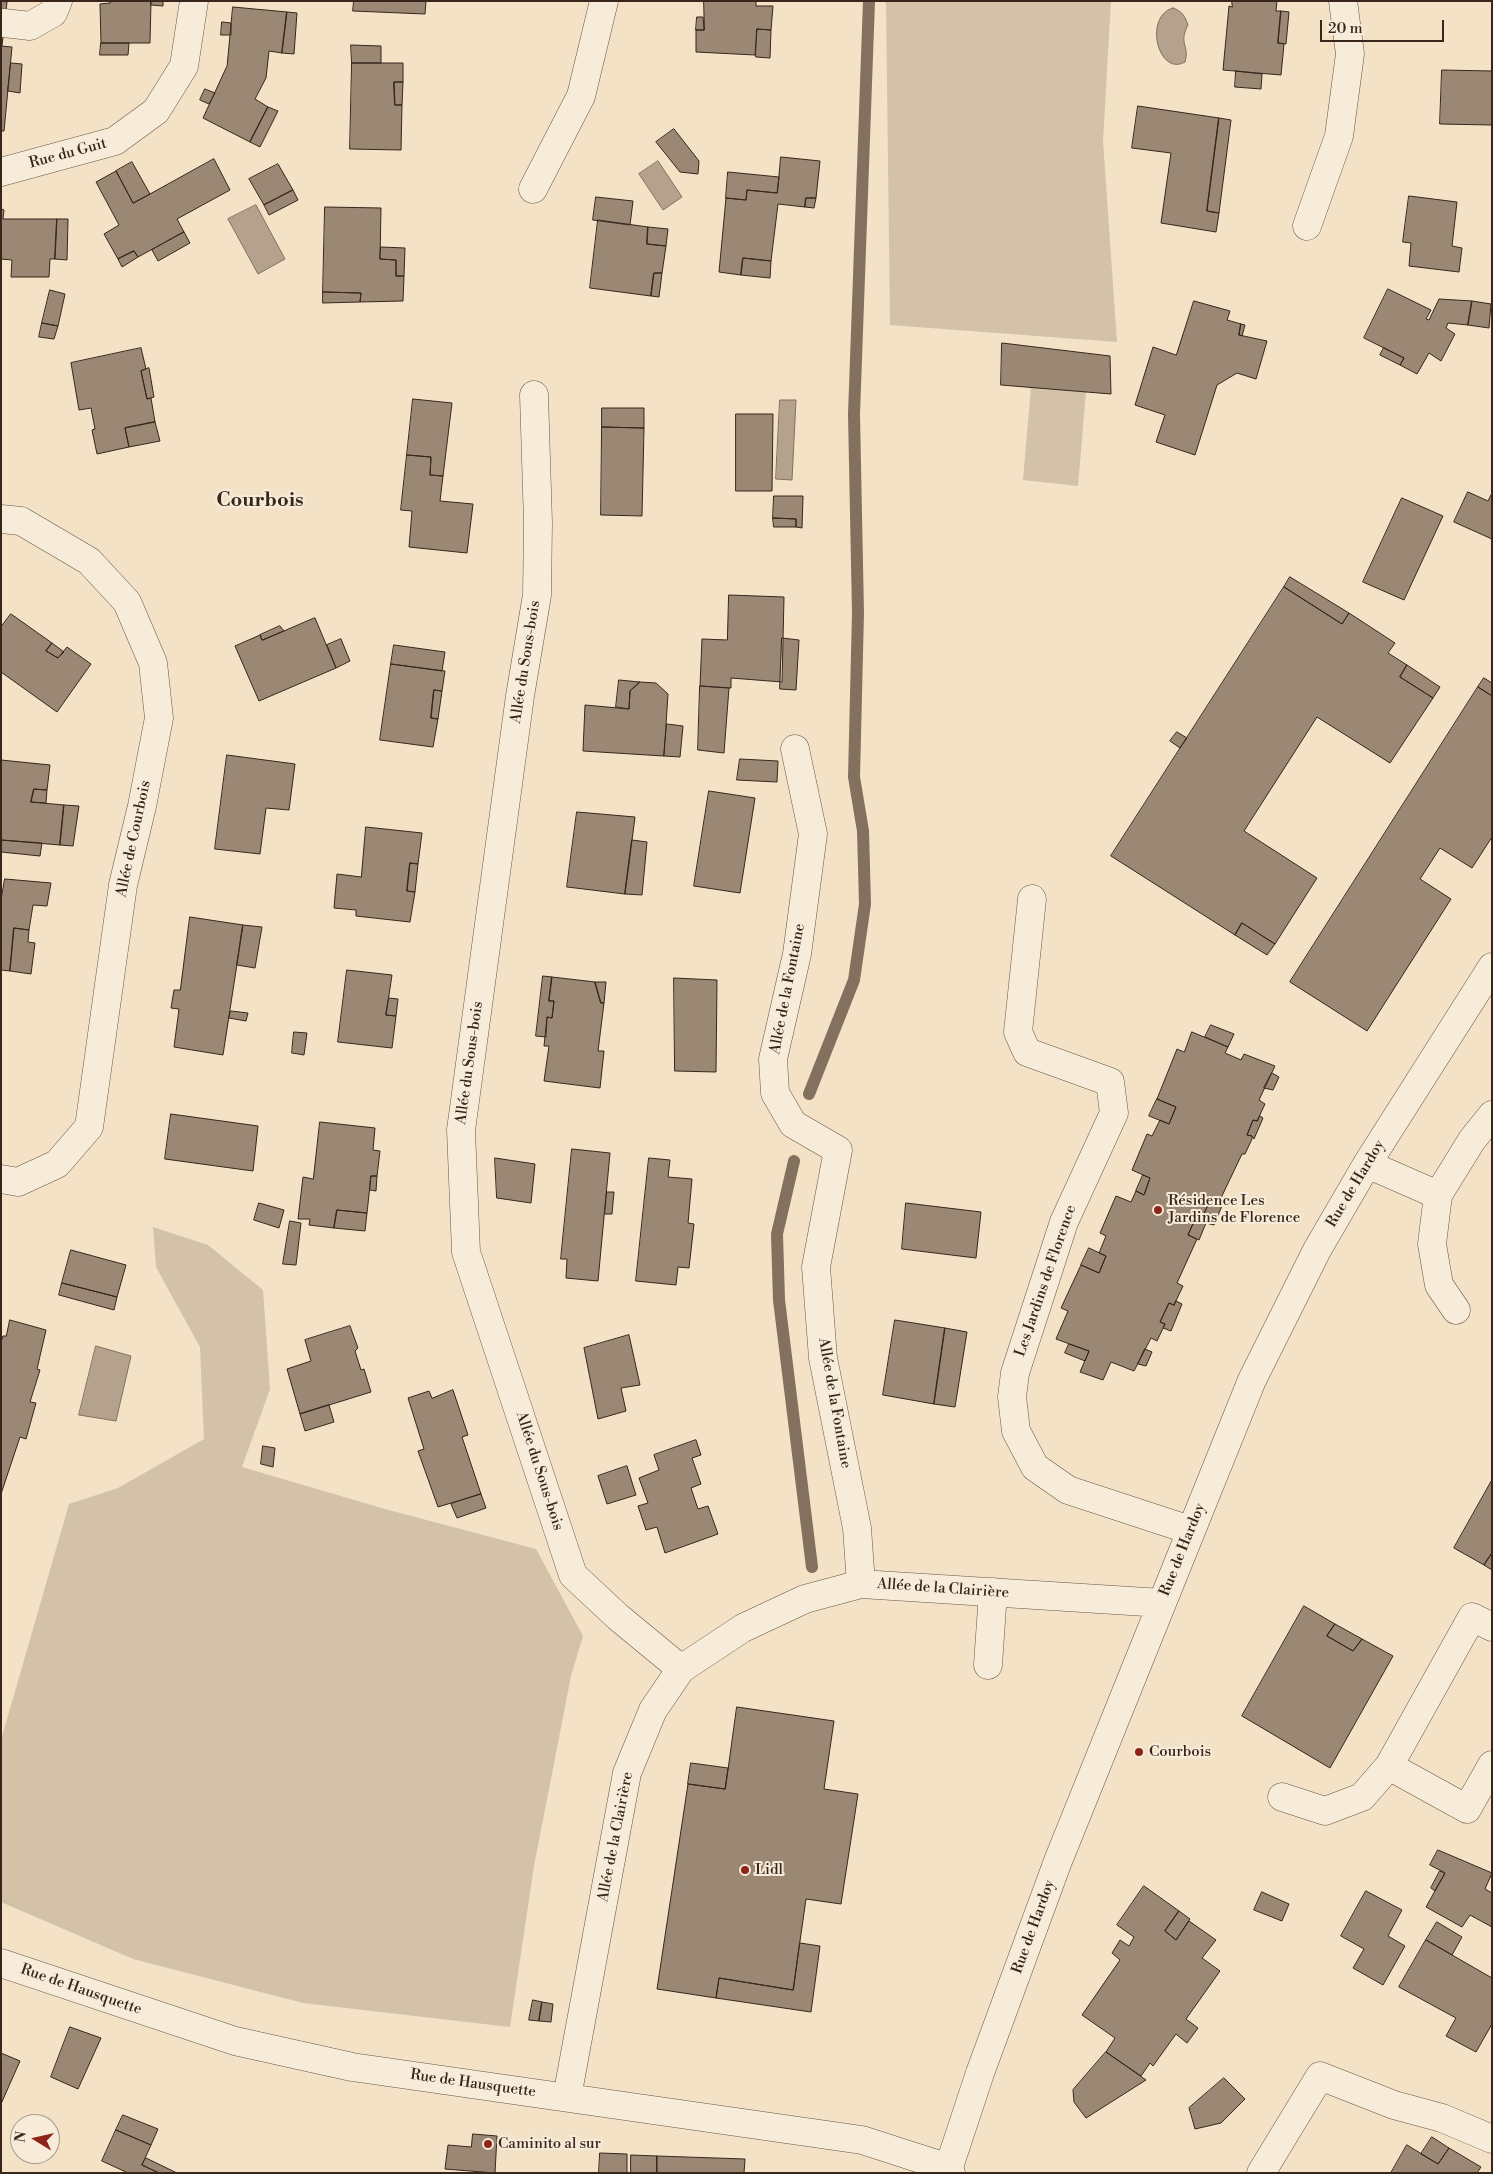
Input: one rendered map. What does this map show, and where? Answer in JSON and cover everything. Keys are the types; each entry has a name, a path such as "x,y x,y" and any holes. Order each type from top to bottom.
{"street":[{"path":"4,24 30,26 53,13 58,1"},
{"name":"Rue du Guit","path":"1,172 115,141 156,111 184,66 194,1"},
{"path":"533,189 581,96 604,1"},
{"path":"1307,226 1339,136 1350,54 1343,1"},
{"name":"Allée du Sous-bois","path":"534,396 538,523 537,595 520,696 461,1130 466,1252 574,1575 618,1617 681,1669"},
{"name":"Allée de Courbois","path":"1,519 20,521 89,562 127,602 153,663 159,718 142,806 123,885 89,1127 57,1164 18,1182 1,1179"},
{"name":"Allée de la Fontaine","path":"795,750 813,834 797,954 773,1059 775,1093 793,1124 838,1150 816,1267 823,1358 857,1528 861,1584"},
{"name":"Les Jardins de Florence","path":"1032,899 1018,1032 1027,1052 1110,1082 1114,1113 1064,1222 1015,1373 1012,1397 1016,1431 1035,1467 1068,1490 1190,1530"},
{"name":"Rue de Hardoy","path":"949,2171 980,2073 1058,1862 1190,1530 1252,1380 1317,1250 1367,1164 1492,967"},
{"path":"1456,1310 1439,1285 1432,1244 1438,1195 1472,1140 1492,1115"},
{"path":"1367,1164 1438,1195"},
{"name":"Allée de la Clairière","path":"567,2097 627,1774 653,1710 681,1669 742,1628 804,1599 861,1584 1162,1602"},
{"path":"985,1592 988,1665"},
{"path":"1282,1798 1325,1812 1362,1796 1389,1766 1472,1617 1492,1627"},
{"path":"1389,1766 1467,1809 1492,1765"},
{"name":"Rue de Hausquette","path":"1,1963 235,2041 352,2067 862,2140 949,2171"},
{"path":"1262,2173 1320,2076 1394,2105 1442,2118 1492,2139"}],"shaded area":[{"path":"886,1 1111,1 1103,141 1117,342 890,325"},
{"path":"1173,8 1183,14 1188,25 1184,36 1185,62 1176,64 1168,61 1161,54 1156,33 1158,22 1164,13"},
{"path":"658,161 682,197 663,210 639,174"},
{"path":"256,205 285,259 258,274 228,219"},
{"path":"1031,387 1086,392 1078,486 1023,480"},
{"path":"780,400 796,400 792,480 776,479"},
{"path":"153,1227 208,1245 263,1290 270,1389 242,1467 385,1509 536,1549 583,1636 571,1676 534,1866 510,2027 303,2003 133,1959 1,1902 1,1740 69,1504 118,1488 204,1439 200,1347 156,1267"},
{"path":"96,1346 131,1356 116,1421 79,1415"}],"building":[{"path":"1,1 7,2 2,46 1,46"},
{"path":"110,1 151,1 150,43 101,43 100,4 110,3"},
{"path":"151,1 163,1 163,6 151,5"},
{"path":"354,1 426,1 425,14 353,11"},
{"path":"704,1 756,1 756,6 773,6 771,30 757,29 755,55 696,52 696,30 704,30"},
{"path":"1232,1 1277,1 1276,11 1281,11 1278,43 1284,44 1281,75 1223,70 1229,6 1232,7"},
{"path":"233,7 287,12 282,53 269,51 266,78 255,99 268,107 250,142 203,118 227,66"},
{"path":"1281,11 1289,12 1286,44 1278,43"},
{"path":"287,12 297,13 294,54 282,53"},
{"path":"697,17 703,17 704,30 696,30"},
{"path":"222,22 231,23 231,35 221,35"},
{"path":"757,29 771,30 770,58 756,57"},
{"path":"101,43 129,43 128,55 100,55"},
{"path":"351,45 381,46 381,63 352,63"},
{"path":"1,46 12,47 4,131 1,131"},
{"path":"11,63 22,64 20,93 8,91"},
{"path":"352,63 403,63 403,82 394,82 395,105 402,105 401,150 350,149"},
{"path":"1442,70 1492,71 1492,125 1440,124"},
{"path":"1236,71 1262,74 1261,89 1235,87"},
{"path":"394,82 403,82 402,105 395,105"},
{"path":"205,89 215,93 209,104 200,100"},
{"path":"1138,106 1219,118 1207,211 1219,213 1216,232 1161,223 1171,153 1132,148"},
{"path":"268,107 278,111 260,147 250,142"},
{"path":"1219,118 1231,120 1219,213 1207,211"},
{"path":"674,129 699,161 698,174 680,172 656,142"},
{"path":"781,157 820,161 816,198 806,198 805,207 778,204 771,261 743,258 741,275 719,272 726,198 746,200 747,190 777,193"},
{"path":"214,159 230,190 177,219 184,232 138,257 134,251 118,259 104,234 119,225 96,182 116,171 133,203"},
{"path":"132,162 150,194 133,203 116,171"},
{"path":"278,164 293,190 264,205 249,179"},
{"path":"728,172 779,177 777,193 747,190 746,200 726,198"},
{"path":"293,190 298,200 269,215 264,205"},
{"path":"1409,196 1457,202 1452,246 1462,248 1459,272 1409,266 1411,243 1403,242"},
{"path":"596,197 633,201 630,225 593,220"},
{"path":"806,198 816,198 814,208 805,207"},
{"path":"325,207 381,208 380,259 396,260 396,276 404,276 403,301 360,302 361,293 323,292"},
{"path":"1,209 4,210 3,219 57,219 55,259 50,259 49,277 11,277 12,260 1,259"},
{"path":"57,219 68,219 67,260 55,259"},
{"path":"598,220 648,227 647,244 666,246 662,273 654,273 651,296 590,288"},
{"path":"648,227 668,229 666,246 647,244"},
{"path":"184,232 190,243 158,261 152,250"},
{"path":"381,247 405,248 404,276 396,276 396,260 380,259"},
{"path":"134,251 138,257 122,267 118,259"},
{"path":"743,258 771,261 770,278 741,275"},
{"path":"654,273 662,273 659,297 651,296"},
{"path":"1388,289 1431,310 1426,319 1429,320 1439,299 1472,301 1468,325 1448,323 1446,328 1455,334 1441,361 1429,353 1417,374 1400,365 1404,358 1364,338"},
{"path":"50,290 65,294 58,326 42,323"},
{"path":"323,292 361,293 360,302 323,303"},
{"path":"1194,301 1230,311 1227,320 1241,324 1239,335 1267,341 1256,379 1237,373 1217,385 1195,455 1156,442 1165,415 1135,405 1153,347 1176,355"},
{"path":"1472,301 1491,304 1489,328 1468,325"},
{"path":"42,323 58,326 54,339 39,337"},
{"path":"1241,324 1245,325 1242,336 1239,335"},
{"path":"1002,343 1110,356 1111,394 1001,385"},
{"path":"141,348 146,369 141,371 147,399 151,398 155,422 125,428 129,447 97,454 92,430 95,429 91,408 79,410 71,363"},
{"path":"1384,348 1404,358 1400,365 1380,355"},
{"path":"149,368 154,397 147,399 141,371"},
{"path":"413,399 452,403 443,476 430,475 431,457 407,455"},
{"path":"602,408 644,408 644,428 602,427"},
{"path":"736,414 773,414 772,491 736,491"},
{"path":"155,422 160,441 129,447 125,428"},
{"path":"602,427 644,428 642,516 601,515"},
{"path":"407,455 431,457 430,475 443,476 440,501 473,504 467,553 409,547 412,511 401,510"},
{"path":"1468,492 1488,501 1492,493 1492,539 1454,522"},
{"path":"774,496 803,496 802,528 796,527 796,519 773,518"},
{"path":"1402,498 1443,516 1404,600 1363,582"},
{"path":"773,518 796,519 796,527 774,527"},
{"path":"1290,577 1349,613 1342,624 1284,587"},
{"path":"1284,587 1342,624 1349,613 1395,643 1388,653 1407,665 1400,677 1433,698 1390,763 1317,717 1244,831 1317,878 1275,944 1242,923 1235,935 1111,856"},
{"path":"729,595 784,597 782,682 731,678 731,688 700,686 702,639 727,640"},
{"path":"11,614 52,643 46,651 58,658 67,647 91,664 57,712 1,672 1,627"},
{"path":"315,618 336,668 259,701 235,646 260,635 262,640"},
{"path":"280,626 284,631 262,640 260,635"},
{"path":"782,638 799,640 796,690 780,689"},
{"path":"341,639 350,661 336,668 327,645"},
{"path":"52,643 64,652 58,658 46,651"},
{"path":"394,645 445,652 442,671 391,664"},
{"path":"391,664 445,671 442,691 434,690 431,718 438,719 433,747 380,740"},
{"path":"1407,665 1440,687 1433,698 1400,677"},
{"path":"1484,678 1492,683 1492,696 1478,687"},
{"path":"619,680 640,682 630,691 629,709 616,707"},
{"path":"640,682 656,683 668,694 664,756 583,751 585,705 629,709 630,691"},
{"path":"700,686 729,688 724,753 698,750"},
{"path":"1478,687 1492,696 1492,837 1472,868 1440,848 1420,879 1451,899 1367,1031 1290,982"},
{"path":"434,690 442,691 438,719 431,718"},
{"path":"667,724 683,726 680,757 664,756"},
{"path":"1177,732 1187,738 1180,748 1170,741"},
{"path":"227,755 295,764 289,810 266,808 260,854 215,849"},
{"path":"740,759 778,761 777,782 737,780"},
{"path":"1,760 50,765 47,790 34,789 31,802 64,805 60,845 1,840"},
{"path":"34,789 47,790 46,803 31,802"},
{"path":"709,791 755,798 740,893 694,886"},
{"path":"64,805 79,806 73,846 60,845"},
{"path":"577,812 635,817 625,894 567,887"},
{"path":"366,827 422,833 418,864 410,863 407,891 415,892 410,922 356,916 356,910 334,908 337,874 361,877"},
{"path":"1,840 42,843 40,856 1,852"},
{"path":"632,840 647,842 642,895 625,894"},
{"path":"410,863 418,864 415,892 407,891"},
{"path":"5,879 51,883 47,906 33,905 29,930 14,928 10,971 1,970 1,900"},
{"path":"190,917 243,925 223,1055 174,1047 179,1009 171,1008 174,990 180,990"},
{"path":"1242,923 1275,944 1267,955 1235,935"},
{"path":"243,925 262,927 255,968 237,965"},
{"path":"14,928 29,930 28,942 35,943 31,974 10,971"},
{"path":"347,970 392,975 386,1015 396,1016 392,1048 338,1042"},
{"path":"543,976 552,977 549,1001 554,1001 552,1018 547,1017 546,1037 536,1036"},
{"path":"552,977 595,982 601,1003 604,1003 598,1051 604,1051 600,1088 544,1081 549,1046 544,1046 547,1017 552,1018 554,1001 549,1001"},
{"path":"674,978 717,980 716,1072 675,1071"},
{"path":"595,982 606,982 604,1003 601,1003"},
{"path":"389,998 398,999 396,1016 386,1015"},
{"path":"231,1011 248,1013 246,1021 229,1018"},
{"path":"1211,1025 1234,1034 1228,1047 1205,1037"},
{"path":"294,1032 307,1033 304,1055 292,1053"},
{"name":"Résidence Les Jardins de Florence","path":"1192,1032 1228,1047 1225,1053 1241,1060 1244,1054 1275,1066 1259,1100 1265,1104 1257,1121 1253,1120 1247,1135 1252,1136 1252,1139 1245,1154 1242,1154 1220,1200 1212,1197 1201,1219 1196,1217 1188,1235 1197,1239 1177,1283 1183,1286 1174,1305 1169,1303 1160,1322 1165,1324 1157,1341 1151,1338 1134,1371 1111,1362 1103,1380 1080,1372 1089,1351 1056,1339 1068,1311 1061,1308 1081,1265 1099,1273 1106,1256 1099,1253 1106,1236 1100,1233 1116,1196 1131,1202 1136,1191 1144,1195 1150,1178 1132,1170 1147,1134 1152,1136 1160,1120 1169,1124 1176,1107 1157,1099 1177,1049 1184,1052"},
{"path":"1272,1073 1279,1077 1273,1090 1264,1088"},
{"path":"1157,1099 1176,1107 1169,1124 1149,1116"},
{"path":"171,1114 258,1126 253,1171 165,1159"},
{"path":"1260,1116 1263,1118 1254,1139 1252,1136 1247,1135 1253,1120 1257,1121"},
{"path":"320,1122 375,1128 373,1150 380,1151 377,1176 371,1176 367,1213 337,1210 334,1228 309,1225 310,1219 298,1219 303,1177 313,1179"},
{"path":"572,1149 610,1153 598,1281 566,1278 567,1259 561,1259"},
{"path":"495,1158 535,1164 531,1203 497,1198"},
{"path":"649,1158 670,1160 668,1177 692,1179 688,1223 694,1224 689,1268 678,1267 676,1285 636,1281"},
{"path":"1143,1175 1150,1178 1144,1195 1136,1191"},
{"path":"371,1176 377,1176 376,1191 370,1190"},
{"path":"607,1192 614,1192 612,1214 605,1214"},
{"path":"1212,1197 1224,1201 1214,1225 1206,1223 1199,1240 1188,1235 1196,1217 1201,1219"},
{"path":"259,1203 284,1210 279,1228 254,1220"},
{"path":"906,1203 981,1212 976,1258 902,1249"},
{"path":"337,1210 367,1213 365,1231 334,1228"},
{"path":"290,1221 301,1223 296,1265 283,1264"},
{"path":"1089,1248 1106,1256 1099,1273 1081,1265"},
{"path":"71,1250 126,1265 117,1297 62,1283"},
{"path":"62,1283 117,1297 114,1310 59,1295"},
{"path":"1176,1301 1182,1304 1171,1331 1163,1328 1165,1324 1160,1322 1169,1303 1174,1305"},
{"path":"10,1320 46,1330 37,1369 40,1370 30,1402 36,1403 26,1439 20,1437 1,1494 1,1342 3,1336 6,1336"},
{"path":"895,1320 945,1328 934,1404 883,1395"},
{"path":"350,1326 358,1348 355,1351 361,1370 364,1369 371,1392 300,1414 287,1369 311,1361 305,1340"},
{"path":"945,1328 967,1332 955,1407 934,1404"},
{"path":"629,1335 640,1385 621,1388 626,1411 598,1419 584,1348"},
{"path":"1069,1344 1089,1351 1085,1361 1065,1353"},
{"path":"1145,1349 1152,1352 1146,1366 1138,1364"},
{"path":"453,1390 468,1435 462,1437 481,1494 438,1507 418,1451 424,1449 408,1398 429,1391 432,1398"},
{"path":"329,1405 334,1422 305,1431 300,1414"},
{"path":"696,1440 701,1455 692,1458 701,1484 691,1488 698,1509 708,1506 718,1534 665,1553 657,1527 646,1530 638,1506 648,1503 639,1478 659,1470 654,1455"},
{"path":"263,1446 275,1448 273,1467 261,1464"},
{"path":"627,1466 636,1495 607,1504 598,1476"},
{"path":"1492,1480 1492,1553 1484,1565 1454,1548"},
{"path":"481,1494 486,1508 457,1518 451,1504"},
{"path":"1492,1553 1492,1570 1484,1565"},
{"path":"1304,1606 1335,1624 1327,1636 1353,1651 1362,1639 1393,1656 1330,1768 1242,1716"},
{"path":"1335,1624 1362,1639 1353,1651 1327,1636"},
{"path":"737,1707 834,1721 824,1789 858,1794 841,1904 806,1899 793,1990 719,1978 716,1998 657,1989 688,1784 725,1789"},
{"path":"691,1763 728,1768 725,1789 688,1784"},
{"path":"1438,1850 1492,1873 1485,1889 1492,1893 1492,1927 1470,1915 1462,1927 1426,1907 1445,1873 1430,1865"},
{"path":"1440,1871 1445,1873 1435,1891 1431,1888"},
{"path":"1144,1886 1179,1911 1165,1931 1176,1940 1189,1921 1216,1940 1202,1958 1220,1971 1186,2019 1198,2028 1187,2043 1176,2034 1153,2066 1150,2063 1141,2076 1106,2052 1115,2038 1082,2015 1120,1960 1112,1953 1120,1940 1129,1946 1134,1937 1117,1925"},
{"path":"1366,1891 1402,1910 1388,1936 1405,1946 1383,1985 1353,1968 1364,1949 1341,1936"},
{"path":"1262,1892 1289,1904 1282,1921 1254,1910"},
{"path":"1179,1911 1190,1919 1176,1940 1165,1931"},
{"path":"1437,1922 1462,1937 1452,1955 1426,1940"},
{"path":"1426,1940 1492,1978 1492,2024 1476,2052 1446,2036 1456,2018 1399,1987"},
{"path":"800,1943 820,1946 811,2012 716,1998 719,1978 793,1990"},
{"path":"533,2000 542,2002 539,2021 529,2020"},
{"path":"542,2002 553,2004 551,2022 539,2021"},
{"path":"70,2027 101,2038 78,2089 51,2077"},
{"path":"1106,2052 1146,2080 1086,2118 1074,2102 1073,2090"},
{"path":"1,2053 20,2061 1,2104"},
{"path":"1224,2078 1245,2099 1221,2123 1195,2129 1189,2108"},
{"path":"123,2115 158,2129 151,2145 116,2130"},
{"path":"116,2130 151,2145 142,2165 159,2173 128,2173 102,2161"},
{"path":"473,2134 497,2136 495,2173 445,2169 448,2145 471,2147"},
{"path":"1432,2137 1449,2148 1438,2164 1421,2154"},
{"path":"1407,2145 1438,2164 1449,2148 1481,2167 1477,2173 1391,2173"},
{"path":"600,2153 627,2154 627,2173 599,2173"},
{"path":"631,2155 657,2156 657,2173 631,2173"},
{"path":"657,2156 745,2159 744,2173 657,2173"},
{"path":"146,2158 177,2173 159,2173 142,2165"}],"waterway":[{"path":"809,1094 854,980 865,904 863,831 854,777 858,613 854,414 869,1"},
{"path":"794,1161 777,1234 779,1300 812,1567"}],"place":[{"name":"Résidence Les Jardins de Florence","path":"1158,1210"},
{"name":"Courbois","path":"1139,1752"},
{"name":"Lidl","path":"745,1870"},
{"name":"Caminito al sur","path":"488,2144"}],"district":[{"name":"Courbois","path":"260,501"}]}
